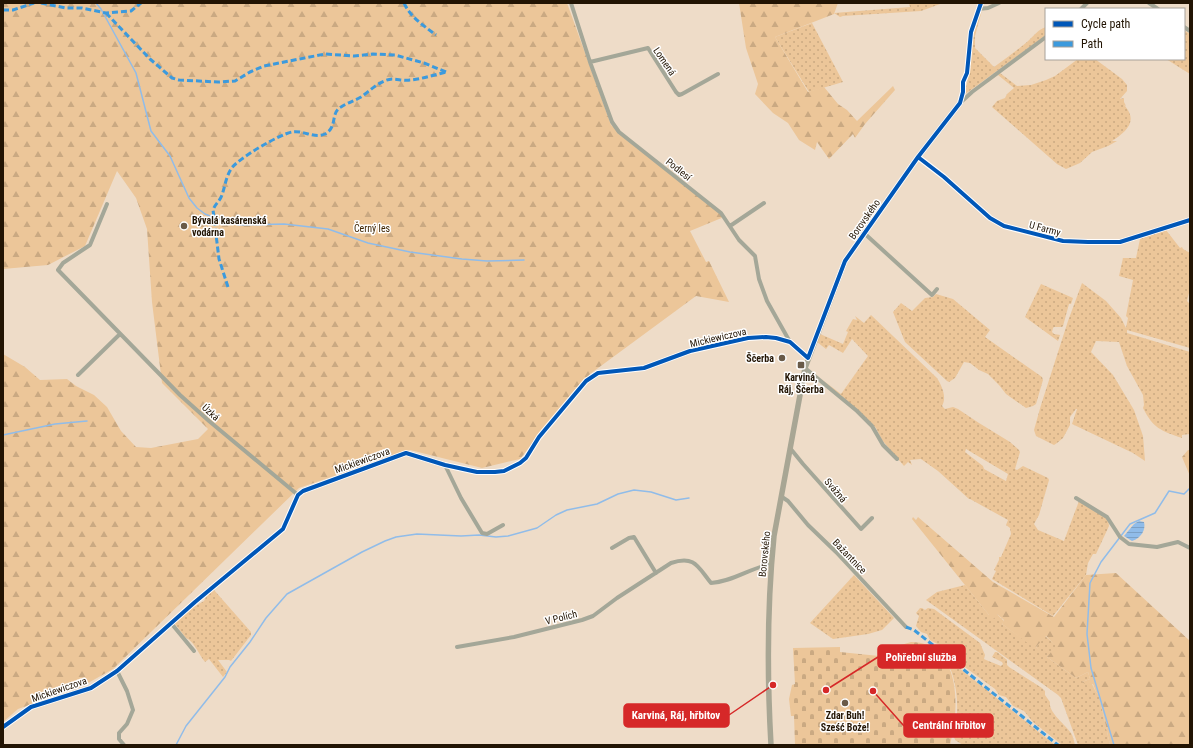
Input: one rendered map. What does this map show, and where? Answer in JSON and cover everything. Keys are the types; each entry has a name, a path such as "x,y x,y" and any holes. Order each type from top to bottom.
{"main road":[{"name":"Borovského","path":"771,745 768,651 771,564 774,536 805,368 845,261 918,157 960,103"}],"street":[{"name":"Podlesí","path":"571,3 590,62 612,122 619,132 720,213 746,248 754,256 759,279 767,301 790,342"},
{"path":"960,103 963,92 963,82 967,73 971,32 981,3"},
{"path":"978,9 988,8 999,3"},
{"name":"Borovského","path":"960,103 1045,38"},
{"name":"Lomená","path":"590,62 648,48 679,95 718,74"},
{"path":"963,92 969,95"},
{"name":"U Farmy","path":"918,157 944,177 990,218 1004,226 1063,241 1120,242 1190,220"},
{"path":"730,226 764,203"},
{"name":"Úzká","path":"107,204 90,245 64,263 58,270 164,379 209,421 298,495"},
{"name":"Borovského","path":"864,233 932,294 937,289"},
{"path":"78,375 120,334"},
{"name":"Mickiewiczova","path":"3,726 31,707 91,688 117,671 171,623 283,529 298,495 303,491 406,453 445,465 477,472 504,471 520,463 526,458 539,437 586,381 598,373 644,368 690,351 748,338 766,337 790,342 808,358"},
{"path":"805,368 857,411 872,426 883,445 897,459"},
{"name":"Svážná","path":"790,448 861,529 872,518"},
{"path":"445,465 461,498 482,532 487,534 503,525"},
{"name":"Bažantnice","path":"782,497 788,501 808,525 836,552 906,627"},
{"path":"1076,498 1108,517 1120,538 1129,544 1157,547 1178,542 1190,548"},
{"path":"612,548 629,538 634,537 656,573"},
{"name":"V Polích","path":"457,647 514,637 593,616 617,598 671,563 685,560 694,562 711,583 721,583 761,566 771,564"},
{"path":"171,623 194,651"},
{"path":"117,671 127,691 133,710 127,724 119,733 119,739 124,745"}],"green space":[{"name":"Černý les","path":"3,3 567,3 611,125 724,217 690,231 706,262 709,261 729,302 696,296 590,374 520,459 482,468 410,450 299,488 113,669 81,687 18,709 3,722 3,354 25,367 40,380 67,379 76,386 94,395 107,407 121,431 136,447 151,448 198,439 208,429 162,383 152,302 147,229 136,198 117,171 85,246 48,265 3,269"},
{"path":"739,3 838,3 834,14 775,37 808,92 824,87 838,104 847,110 857,121 893,86 895,90 865,124 855,138 853,134 829,159 817,142 815,150 799,140 788,123 773,113 755,94 758,84 746,48"},
{"path":"909,3 943,3 921,11 840,17 834,13 910,7"},
{"path":"982,10 975,36 975,48 994,67 1015,52 1038,31 1045,27 1045,36 964,95 967,83 972,41"},
{"path":"812,23 843,82 809,92 775,37"},
{"path":"1185,31 1190,34 1190,74 1168,60 1185,60"},
{"path":"1077,60 1096,60 1122,79 1127,85 1127,91 1120,99 1124,98 1126,106 1124,105 1130,116 1129,126 1122,134 1112,141 1117,141 1092,152 1080,163 1066,169 1057,164 992,107 997,101 1005,98 1014,88 998,75 986,84 1000,73 1017,86 1031,85 1055,76"},
{"path":"1166,230 1180,248 1182,247 1190,253 1190,289 1187,301 1190,304 1190,348 1127,330 1127,333 1190,352 1190,434 1182,435 1182,438 1158,428 1150,420 1143,408 1143,395 1127,366 1119,342 1096,341 1091,352 1113,375 1134,410 1143,436 1145,461 1133,453 1072,424 1077,409 1070,417 1070,425 1063,438 1054,445 1036,436 1034,430 1041,405 1082,283 1106,301 1121,318 1126,328 1128,318 1126,316 1133,280 1119,276 1123,258 1136,258 1140,239"},
{"path":"1041,284 1073,298 1071,304 1069,304 1063,326 1053,328 1052,332 1054,334 1060,335 1058,341 1025,317"},
{"path":"936,294 953,299 990,330 985,337 1042,377 1043,380 1036,404 1026,408 1006,394 988,374 979,370 970,363 964,362 955,378 949,382 905,342 893,312 901,303 912,311 925,298 933,297"},
{"path":"871,315 937,378 941,384 944,399 942,406 945,409 953,407 958,409 1010,442 1019,450 1020,452 1015,469 1017,470 1023,466 1048,478 1049,480 1039,515 1034,524 1038,530 1064,541 1079,501 1108,519 1109,526 1096,554 1093,554 1088,563 1086,575 1053,616 992,579 996,571 994,570 999,557 1001,557 1011,534 1010,528 1006,525 1008,520 969,499 938,471 921,459 910,460 912,465 908,462 904,466 882,440 876,428 859,411 820,378 841,394 868,356 852,339 843,353 829,345 826,349 817,342 820,334 843,344 848,332 846,331 853,319 857,320 855,316 864,323","holes":["966,449 1008,474 1006,481 984,469 983,466 965,452"]},
{"path":"1188,450 1190,450 1190,476 1182,457"},
{"path":"913,517 916,520 918,517 993,582 1054,617 1086,575 1116,573 1190,641 1190,745 1110,745 1099,695 1093,684 1088,686 1082,682 1090,679 1088,672 1076,678 1047,657 1056,646 1046,636 1036,647 1042,652 1041,653 1002,624 1004,620 997,614 994,619 989,615 912,519"},
{"path":"854,575 894,618 882,630 868,634 833,639 810,623"},
{"path":"965,585 989,615 997,614 1004,621 1002,624 1041,652 1036,647 1045,636 1057,646 1047,657 1076,678 1088,672 1090,679 1082,682 1092,684 1099,695 1110,745 1078,745 1061,698 1058,695 926,600 937,592"},
{"path":"214,590 251,632 251,635 231,661 218,660 227,672 223,677 209,659 205,662 194,645 186,638 175,624 175,622 192,608 204,601 206,597"},
{"path":"920,608 925,610 928,608 934,609 980,643 985,655 984,659 1001,666 1003,664 1002,662 992,657 995,652 997,652 1007,660 1007,665 1009,667 1042,688 1050,702 1052,710 1071,733 1075,745 1061,744 1033,722 1024,711 1013,706 1006,697 999,695 995,689 947,653 943,647 930,640 927,634 921,632 916,626 919,616 916,613"},
{"path":"911,642 928,645 940,653 948,666 956,697 953,731 950,745 795,745 794,716 791,716 789,699 792,685 795,684 793,648 840,647 840,652 879,656 901,645"},
{"path":"948,659 1055,745 963,745 955,740 954,730 957,714 957,700 954,680 947,661"}],"water":[{"path":"1139,521 1144,522 1143,531 1140,536 1132,541 1124,536 1134,524"}],"waterway":[{"path":"96,3 101,9 136,73 151,131 170,156 189,198 197,208 205,214 239,225 284,224 328,229 368,243 410,252 487,261 524,260"},
{"path":"3,435 55,424 87,421"},
{"path":"1114,745 1091,668 1087,634 1090,583 1101,562 1130,524 1155,513 1169,491 1184,494 1190,488"},
{"path":"176,745 186,726 225,677 230,667 250,642 266,618 287,594 362,552 396,537 417,534 461,536 479,535 496,537 508,536 537,528 556,515 567,510 597,504 618,494 634,490 651,492 676,500 689,498"}],"marked path":[{"path":"3,10 13,10 34,3"},
{"path":"41,3 66,8 82,8 106,13 131,11 141,3"},
{"path":"404,3 414,17 436,35"},
{"path":"106,13 150,59 172,78 179,80 218,82 235,81 264,66 325,54 354,56 373,54 395,55 424,63 446,72"},
{"path":"228,287 219,259 213,210 221,197 229,172 241,159 278,137 292,132 301,132 317,136 325,134 331,128 338,110 361,97 383,81 392,79 406,80 424,78 446,72"},
{"path":"906,627 914,630 1058,745"}],"cycle path":[{"path":"3,727 31,707 91,688 117,671 195,602 283,529 298,495 303,491 406,453 445,465 477,472 504,471 520,463 526,458 539,437 586,381 598,373 644,368 690,351 748,338 766,337 790,342 808,358 845,261 918,157 960,103 963,92 963,82 967,73 971,32 981,3"},
{"path":"918,157 944,177 990,218 1004,226 1063,241 1120,242 1190,220"}],"place":[{"name":"Bývalá kasárenská vodárna","path":"184,226"},
{"name":"Ščerba","path":"782,358"},
{"name":"Karviná, Ráj, Ščerba","path":"801,365"},
{"name":"Karviná, Ráj, hřbitov","path":"773,685"},
{"name":"Pohřební služba","path":"826,690"},
{"name":"Centrální hřbitov","path":"873,691"},
{"name":"Zdar Buh! Sześć Boże!","path":"845,703"}]}
